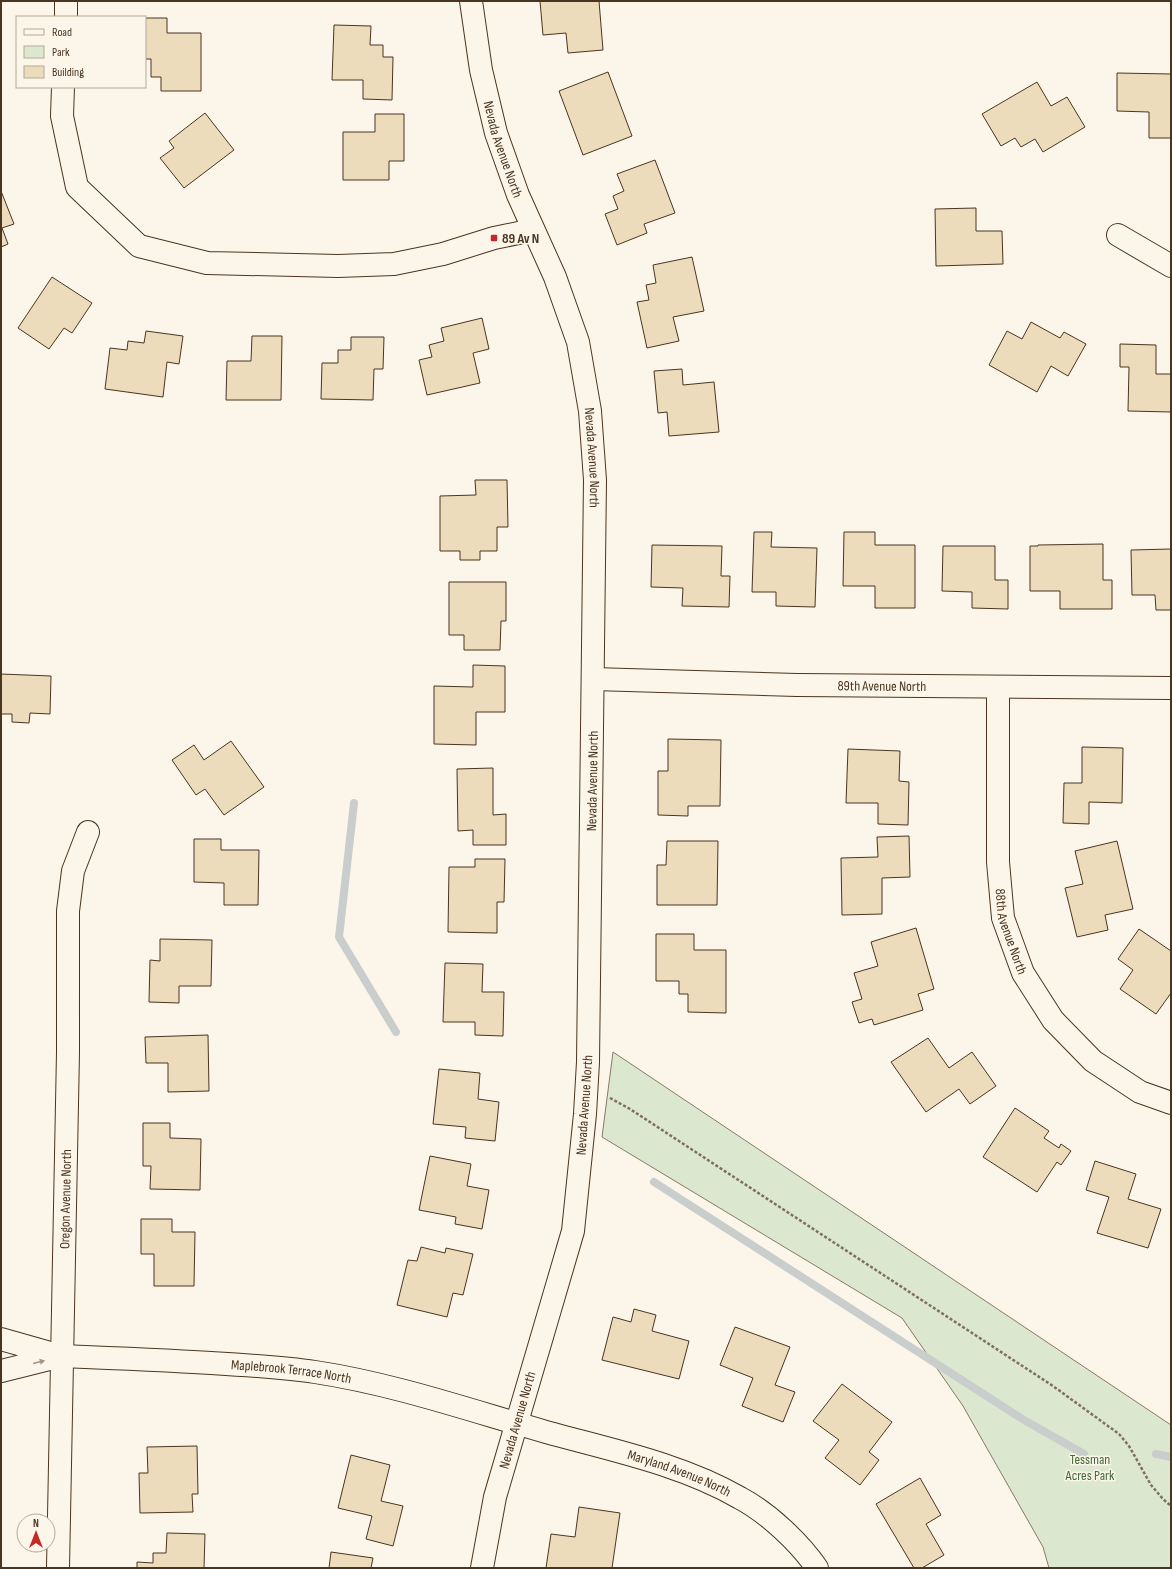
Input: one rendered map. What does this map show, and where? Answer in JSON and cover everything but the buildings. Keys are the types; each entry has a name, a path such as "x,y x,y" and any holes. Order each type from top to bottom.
{"street":[{"name":"Nevada Avenue North","path":"471,1 481,70 496,133 518,195 555,278 578,342 590,411 596,480 587,1094 573,1231 495,1497 482,1568"},
{"path":"63,88 62,116 78,187 139,246 207,263 338,266 387,264 443,254 494,238 533,230"},
{"path":"1118,235 1171,266"},
{"name":"89th Avenue North","path":"593,679 797,685 1171,688"},
{"name":"88th Avenue North","path":"998,687 998,862 1003,918 1023,973 1053,1020 1093,1061 1140,1092 1171,1103"},
{"name":"Oregon Avenue North","path":"58,1568 68,1060 68,912 73,871 88,832"},
{"name":"Maplebrook Terrace North","path":"1,1339 61,1356 249,1365 314,1372 370,1382 436,1399 516,1423"},
{"name":"Maplebrook Terrace North","path":"1,1371 61,1356"},
{"name":"Maryland Avenue North","path":"516,1423 661,1465 704,1480 742,1498 774,1522 806,1552 818,1568"}],"path":[{"path":"587,1094 606,1096 630,1109 1053,1386 1119,1434 1129,1446 1151,1485 1171,1506"}],"green space":[{"name":"Tessman Acres Park","path":"613,1052 1171,1425 1171,1568 1049,1568 1043,1547 963,1406 902,1318 602,1137"}],"waterway":[{"path":"354,803 339,937 396,1032"},
{"path":"654,1182 1024,1420 1084,1454"},
{"path":"1156,1454 1171,1457"}],"place":[{"name":"89 Av N","path":"494,238"}]}
